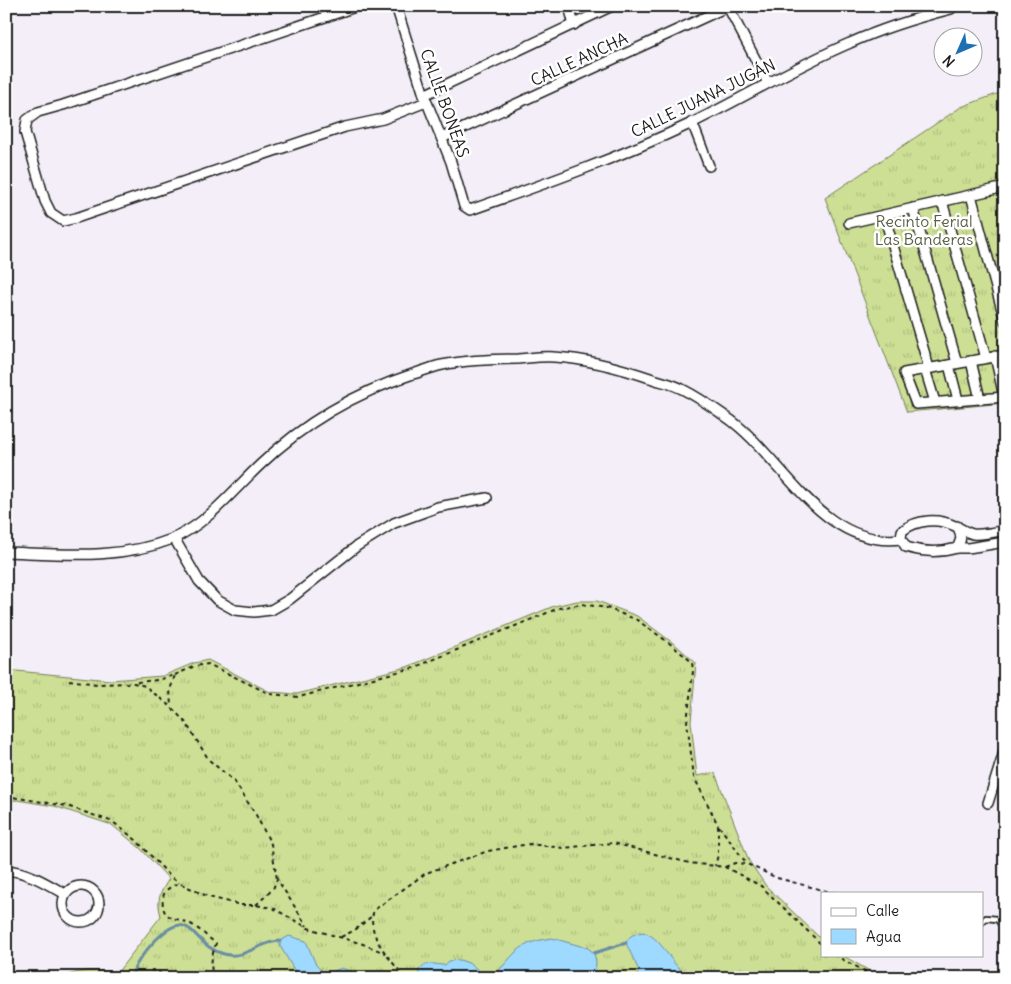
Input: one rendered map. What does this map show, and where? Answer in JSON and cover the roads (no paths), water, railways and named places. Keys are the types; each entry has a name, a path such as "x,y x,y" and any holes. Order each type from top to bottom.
{"street":[{"path":"358,6 63,106 38,112 27,120 25,132 45,201 51,213 63,221 76,218 345,127 383,119 612,6"},
{"name":"CALLE BONEAS","path":"396,6 425,98 442,138 466,209"},
{"path":"569,6 574,25"},
{"path":"729,6 768,83"},
{"name":"CALLE ANCHA","path":"442,138 729,6"},
{"name":"CALLE JUANA JUGÁN","path":"466,209 470,210 546,184 609,159 692,122 857,40 900,22 950,9"},
{"path":"692,122 709,166"},
{"path":"849,223 942,201 1004,190"},
{"path":"971,195 1005,321"},
{"path":"942,201 995,356 1004,397 916,404 904,373 995,356"},
{"path":"913,208 953,364 958,400"},
{"path":"884,215 935,402"},
{"path":"6,552 91,556 144,548 174,538 201,522 220,506 261,464 296,434 340,404 386,383 441,365 480,360 552,357 616,366 681,388 727,417 762,449 798,491 827,517 863,537 887,541 901,539"},
{"path":"971,361 980,399"},
{"path":"174,538 199,581 217,600 235,610 254,612 271,610 290,599 356,546 394,522 438,507 487,498"},
{"path":"1005,530 971,534 944,522 925,521 910,524 902,531 901,539 906,547 920,551 968,548 1005,542"},
{"path":"956,526 961,534 961,541 957,548"},
{"path":"988,803 1005,749"},
{"path":"6,870 36,877 66,894"},
{"path":"81,886 90,888 96,894 99,902 98,911 93,918 85,922 76,922 68,918 63,911 62,902 66,894 72,888 81,886"}],"lane":[{"path":"984,920 986,918 997,919 1005,929"}],"water":[{"path":"643,932 657,941 679,968 694,978 635,978 639,971 626,943 632,935"},
{"path":"289,936 306,941 316,965 322,971 328,973 342,968 354,973 356,978 299,978 280,946 280,941"},
{"path":"552,938 588,948 594,953 596,961 595,978 496,978 497,972 513,954 524,946"},
{"path":"460,960 471,964 479,971 478,978 421,978 418,971 427,964 445,965 449,961"}],"waterway":[{"path":"132,978 136,965 145,952 164,932 175,926 183,926 190,929 212,949 224,954 246,953 266,944 280,941"},
{"path":"594,953 626,943"},
{"path":"490,978 496,978"}],"park label":[{"name":"Recinto Ferial Las Banderas","path":"924,230"}]}
